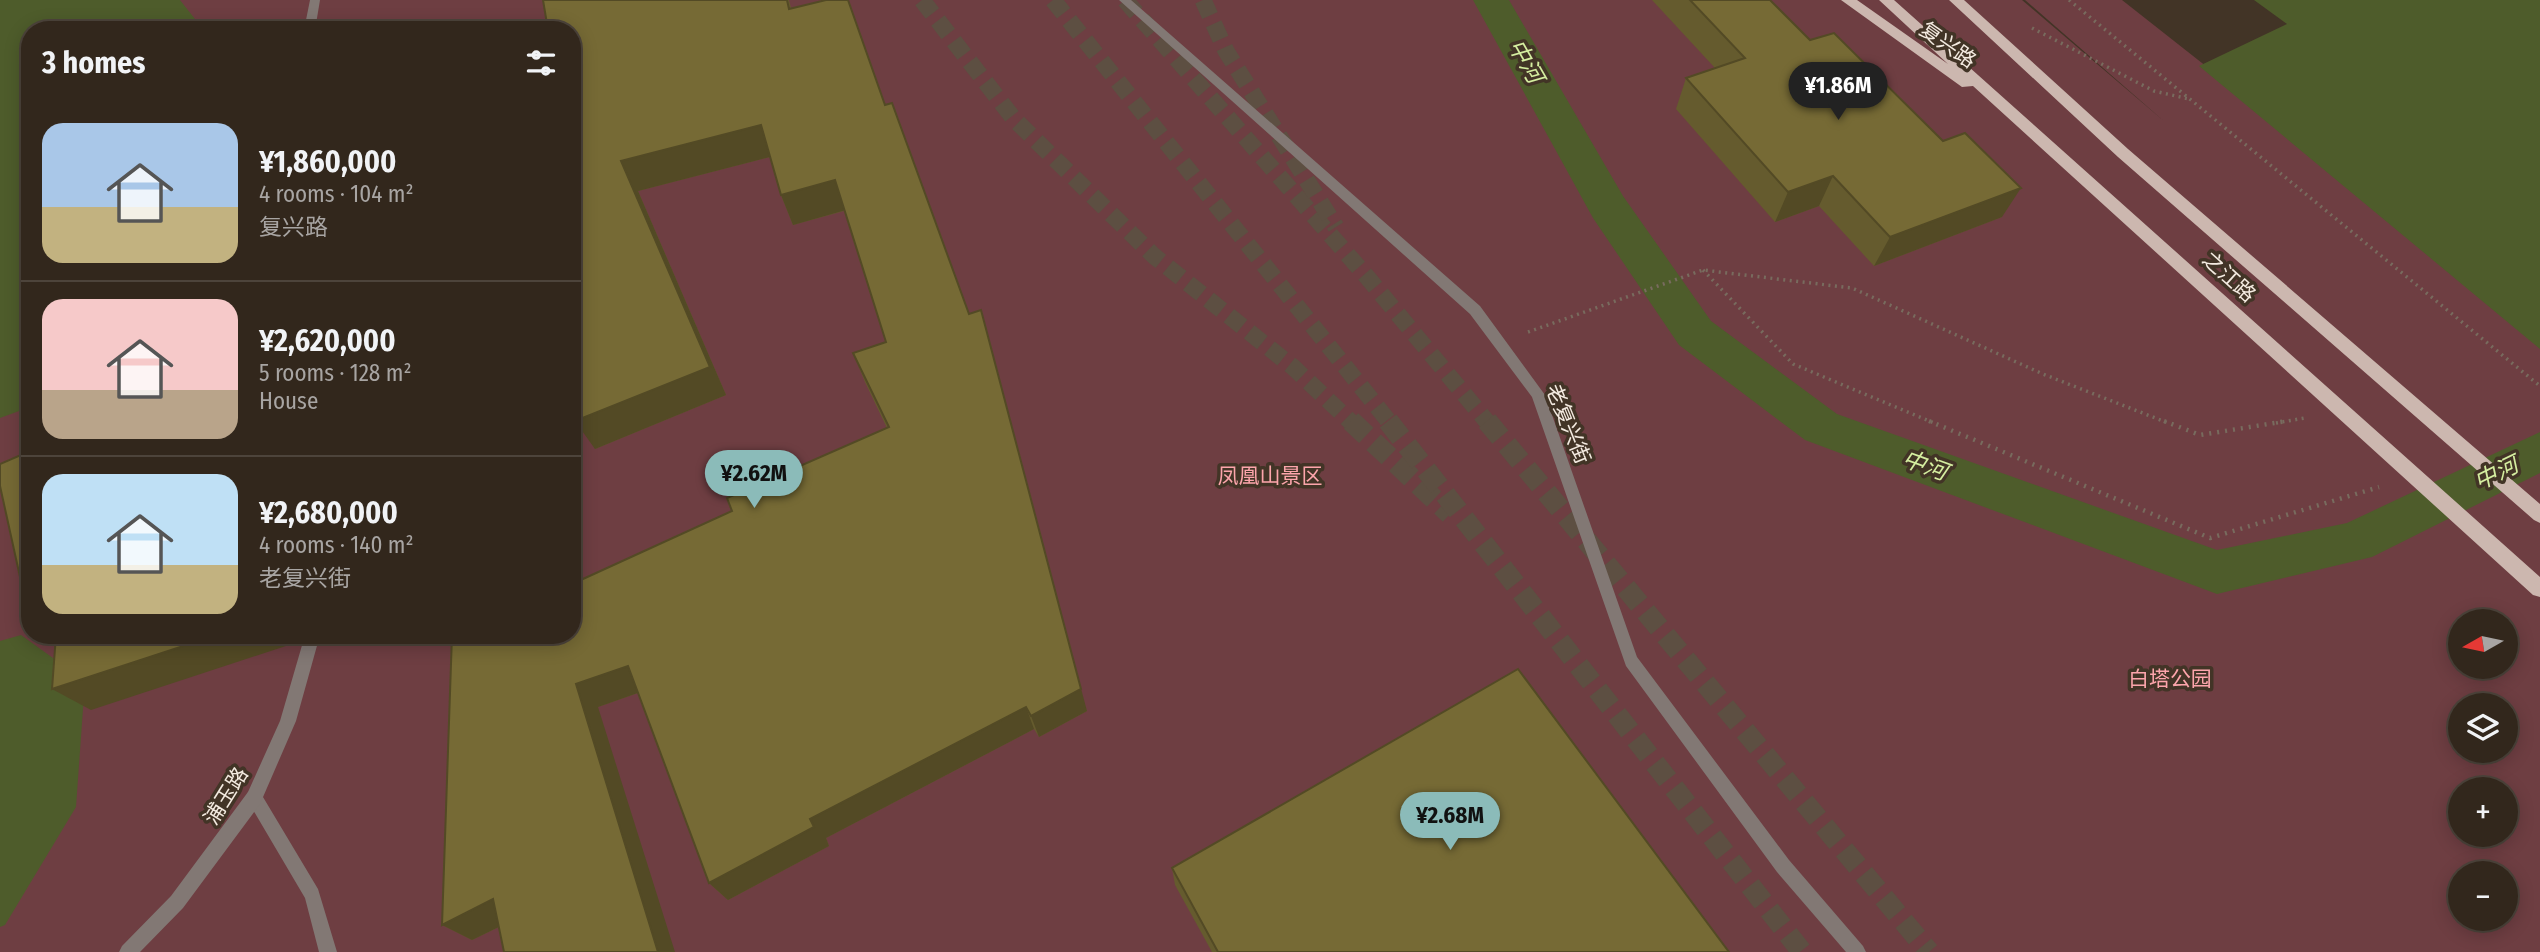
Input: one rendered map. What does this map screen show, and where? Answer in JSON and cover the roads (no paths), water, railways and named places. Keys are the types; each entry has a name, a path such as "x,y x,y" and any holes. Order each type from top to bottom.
{"main road":[{"name":"复兴路","path":"1848,0 2025,123"},
{"name":"之江路","path":"1886,0 2540,589"},
{"name":"之江路","path":"1956,0 2123,153 2540,515"}],"street":[{"path":"312,21 315,0"},
{"name":"老复兴街","path":"1124,0 1475,310 1538,396 1631,661 1783,866 1857,952"},
{"name":"浦玉路","path":"128,952 177,902 254,798 288,721 310,644"},
{"path":"254,798 313,895 328,952"}],"waterway":[{"name":"中河","path":"1491,0 1608,207 1695,333 1821,427 2217,572 2355,542 2540,451"}],"tunnel":[{"path":"922,0 1014,119 1154,256 1293,367 1352,423"},
{"path":"1053,0 1390,423"},
{"path":"1125,0 1368,278 1488,423"},
{"path":"1203,0 1226,51 1336,227"},
{"path":"1351,421 1450,514"},
{"path":"1388,421 1802,952"},
{"path":"1487,421 1929,952"}],"park label":[{"name":"凤凰山景区","path":"1270,476"},
{"name":"白塔公园","path":"2170,679"}]}
